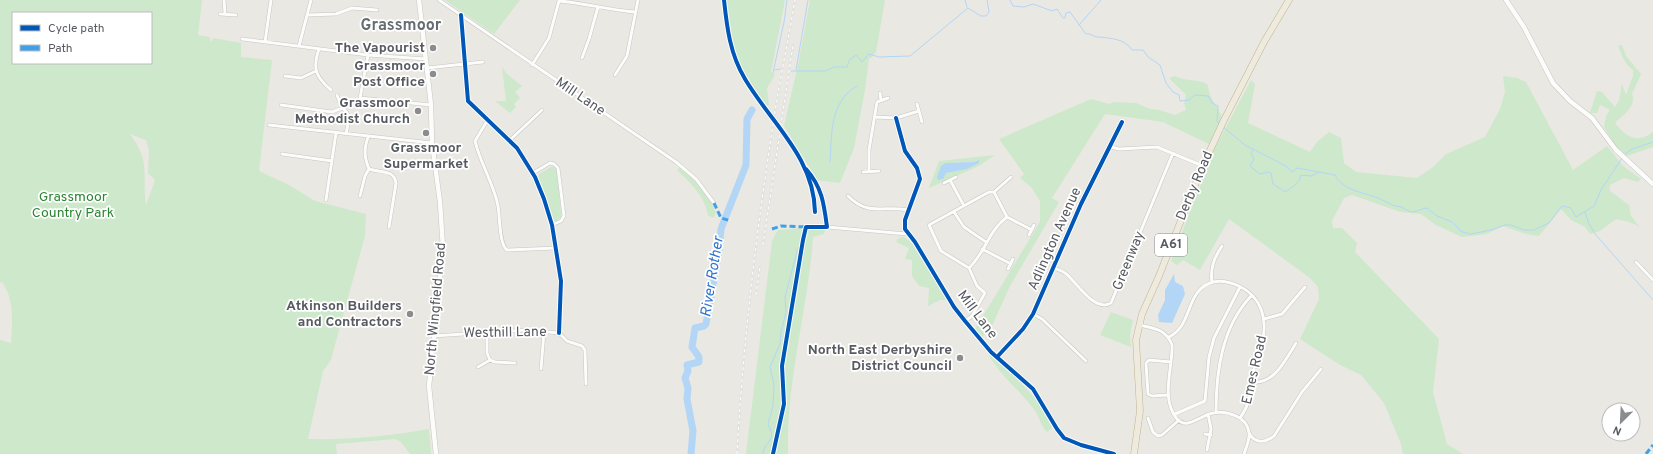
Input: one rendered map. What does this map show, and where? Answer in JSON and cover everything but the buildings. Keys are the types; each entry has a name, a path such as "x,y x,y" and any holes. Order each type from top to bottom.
{"highway":[{"name":"Derby Road","path":"1134,454 1140,411 1136,340 1142,314 1159,276 1203,166 1224,120 1264,42 1289,0"}],"main road":[{"name":"North Wingfield Road","path":"419,0 427,68 432,142 440,202 443,248 429,386 436,454"},
{"path":"1506,0 1524,27 1553,83 1570,101 1592,118 1616,150 1653,184"}],"street":[{"path":"224,0 225,14"},
{"path":"265,42 271,0"},
{"path":"299,46 308,15 310,0"},
{"name":"Mill Lane","path":"439,0 676,162 696,179 714,203"},
{"path":"532,65 550,38 559,0 635,12"},
{"path":"616,75 627,56 638,0"},
{"path":"582,58 598,7"},
{"path":"308,15 336,14 352,8 377,10"},
{"path":"220,14 236,15"},
{"path":"461,15 468,101 487,121 510,140 533,173 552,225 561,281 559,333"},
{"path":"242,39 319,50 426,59"},
{"path":"319,50 315,60 316,71 320,79 331,90"},
{"path":"368,55 360,98 430,105"},
{"path":"427,68 483,62"},
{"path":"285,76 301,78 316,71"},
{"path":"880,93 881,100"},
{"path":"337,96 342,108 347,111 349,115 346,134"},
{"path":"869,170 869,150 877,102 888,98"},
{"path":"917,104 922,122"},
{"path":"281,106 332,112 342,108"},
{"path":"510,140 542,110"},
{"path":"874,117 896,118 919,111"},
{"path":"827,227 907,234 904,225 908,210 919,184 919,172 905,151 896,118"},
{"path":"487,121 475,141 497,204 504,248 507,250 556,248"},
{"name":"Adlington Avenue","path":"997,357 1023,329 1033,314 1081,204 1111,147 1122,122"},
{"path":"269,125 368,137 432,142"},
{"path":"326,200 336,133"},
{"path":"368,137 364,148 365,159 369,168 376,171 392,173 395,176 396,183 389,227"},
{"path":"1111,147 1119,149 1157,147 1203,166"},
{"name":"Greenway","path":"1053,268 1066,274 1094,301 1101,304 1111,303 1173,153"},
{"path":"282,154 332,161"},
{"path":"533,173 550,163 554,164 558,168 564,216 561,221 552,225"},
{"path":"360,196 365,176 369,168"},
{"path":"863,172 869,170 879,171"},
{"path":"944,183 956,177"},
{"path":"965,321 972,316 985,294 977,286 969,268 944,254 929,228 931,223 989,192 994,192 1011,177"},
{"path":"950,180 964,206"},
{"path":"994,192 1007,217 1032,230"},
{"path":"848,196 862,208 898,208 908,210"},
{"path":"854,209 857,204"},
{"path":"954,212 964,227 986,242"},
{"path":"969,268 996,226 1007,217"},
{"path":"1029,235 1034,225"},
{"name":"Mill Lane","path":"907,234 916,242 954,306 965,321 997,357 1033,389 1064,438 1114,454"},
{"path":"1169,337 1182,327 1198,291 1212,283 1211,273 1213,260 1222,246"},
{"path":"982,249 1011,264"},
{"path":"1008,269 1013,260"},
{"path":"1636,262 1653,280"},
{"name":"Emes Road","path":"1212,283 1221,281 1240,286 1252,295 1259,305 1264,318 1264,334 1254,369 1251,395 1246,409 1240,418"},
{"path":"1175,414 1205,400 1209,356 1214,338 1240,286"},
{"path":"1264,318 1282,314 1306,287"},
{"path":"1216,412 1216,394 1220,358 1236,316 1252,295"},
{"path":"1033,314 1042,319 1086,361"},
{"path":"1139,325 1162,331 1169,337 1172,345 1168,394 1175,414 1179,420 1183,423 1188,423 1216,412 1230,413 1240,418 1246,424 1252,438 1260,442 1268,441 1274,436 1302,392 1321,369"},
{"name":"Westhill Lane","path":"433,336 487,331 526,330 559,333 567,342 582,346 585,350 586,384"},
{"path":"487,331 487,353 490,360 495,362 515,363"},
{"path":"541,369 544,332"},
{"path":"1252,382 1258,383 1269,379 1283,365 1296,343"},
{"path":"478,367 490,360"},
{"path":"1168,394 1152,396 1148,394 1146,363 1149,360 1171,362"},
{"path":"1207,450 1211,435 1208,414"},
{"path":"1148,418 1153,432 1158,436 1162,435 1179,420"},
{"path":"1244,454 1249,433"},
{"path":"1204,434 1211,435"}],"green space":[{"name":"Grassmoor Country Park","path":"0,0 202,0 198,35 210,37 210,41 212,41 213,38 241,43 241,57 272,60 259,171 289,185 315,201 366,214 365,236 331,360 323,371 308,439 369,437 429,429 431,454 410,454 401,442 395,439 336,444 337,454 0,454 0,340 11,343 12,319 9,296 2,282 0,283","holes":["130,134 146,140 149,150 148,173 155,180 146,205 143,161 137,144"]},
{"path":"445,0 520,0 494,34"},
{"path":"727,0 785,0 771,72 775,75 767,88 769,105 765,106 749,84 750,80 744,74 736,57 729,28"},
{"path":"810,0 885,0 876,52 871,58 869,58 865,90 854,148 840,183 817,180 784,126 798,65"},
{"path":"1622,45 1626,56 1641,74 1632,94 1633,102 1631,106 1615,123 1623,132 1632,137 1642,138 1653,132 1653,147 1627,156 1618,150 1604,127 1606,116 1610,110 1600,105 1597,113 1590,113 1597,91 1602,92 1615,107 1619,100 1622,84 1626,95 1633,76 1633,70 1630,68 1621,53 1618,46"},
{"path":"502,67 506,73 522,86 515,92 520,98 514,104 516,107 510,113 495,101 506,101"},
{"path":"1175,76 1183,79 1200,81 1208,85 1212,98 1222,117 1209,144 1163,122 1105,114 1052,198 1059,202 1010,286 991,328 981,338 975,329 1040,222 1040,201 1031,187 1020,178 1024,174 999,139 1091,99 1109,104 1114,102 1136,103 1150,109 1175,115 1186,110 1184,103 1186,95 1169,78"},
{"path":"1503,76 1517,78 1526,82 1573,170 1607,146 1623,166 1641,179 1638,182 1624,178 1610,185 1610,191 1629,205 1631,216 1639,226 1616,219 1600,231 1590,234 1585,227 1571,220 1561,209 1539,236 1526,234 1503,226 1487,234 1462,237 1436,225 1421,214 1400,212 1352,195 1344,198 1332,221 1333,228 1342,228 1357,243 1355,252 1439,339 1433,392 1447,444 1463,454 1403,454 1401,444 1384,403 1361,375 1340,365 1300,339 1319,299 1318,287 1310,278 1229,219 1200,270 1183,260 1177,265 1171,261 1215,148 1251,80 1255,84 1248,123 1310,152 1317,142 1329,132 1341,138 1344,163 1356,172 1417,178 1433,167 1446,154 1485,137 1500,109 1505,92"},
{"path":"995,155 979,166 929,188 939,161","holes":["978,160 967,169 946,173 945,163 974,162"]},
{"path":"551,167 555,167 557,172 561,213 561,217 556,222 552,218 538,177 539,174"},
{"path":"680,167 710,199 716,213 713,218 708,215 704,202 696,190 677,170"},
{"path":"804,228 825,229 824,234 813,237 807,291 790,399 788,454 746,454 772,241 778,230"},
{"path":"904,237 924,258 948,300 940,300 928,306 929,288 919,286 912,276 912,260 905,259 909,248 896,242 899,238"},
{"path":"1111,312 1133,320 1130,335 1131,347 1100,335"},
{"path":"988,354 1016,378 1033,396 1047,416 1052,428 1047,432 1033,408 998,369"}],"water":[{"path":"979,160 979,163 967,169 946,173 943,179 938,180 937,177 941,166 945,163 974,162"},
{"path":"1174,274 1175,282 1183,286 1185,294 1172,323 1159,322 1158,315 1165,300 1165,290"}],"waterway":[{"name":"River Rother","path":"773,73 787,0"},
{"path":"796,70 808,0"},
{"path":"965,0 967,7"},
{"path":"791,71 826,71 834,67 847,67 850,59 856,55 862,62 869,54 879,57 910,56 968,8 981,16 986,16 989,12 987,0"},
{"path":"1010,0 1013,6 1024,7 1033,4 1052,11 1057,9 1063,18 1065,18 1066,13 1070,12 1086,34 1122,41 1132,50 1143,50 1148,57 1160,65 1166,83 1173,92 1179,95 1180,101 1189,100 1195,95 1208,96 1212,103 1218,106 1217,121 1219,124"},
{"path":"1079,25 1101,0"},
{"name":"River Rother","path":"775,70 780,69"},
{"path":"830,162 832,130 837,110 841,101 857,86"},
{"name":"River Rother","path":"691,454 693,431 687,399 688,388 685,378 688,371 687,365 699,362 699,357 692,347 695,328 706,324 719,251 721,229 746,165 747,119 752,110"},
{"path":"1223,127 1245,145 1286,166 1292,172 1297,168 1335,175 1348,188 1378,198 1411,212 1427,208 1437,216 1452,222 1462,232 1471,234 1491,230 1505,225 1511,225 1524,230 1534,230 1549,223 1562,206 1571,208 1576,217 1594,206 1601,190 1622,158"},
{"path":"1624,155 1632,149 1653,142"},
{"path":"1253,150 1251,154 1254,159 1250,166 1260,174 1268,172 1271,173 1273,184 1285,192 1297,183 1301,175 1311,176 1320,172"},
{"path":"1585,212 1589,224 1596,235 1653,300"},
{"path":"763,454 764,449 770,441 772,435 768,424 773,406 774,384 770,367 780,344 781,332 786,312 785,297 798,248"}],"railway":[{"path":"737,454 743,372 756,248 775,109 795,0"},
{"path":"763,245 793,45"},
{"path":"756,295 760,267"}],"marked path":[{"path":"714,203 721,218 731,221"},
{"path":"772,229 781,226 808,227"},
{"path":"1646,454 1653,445"}],"cycle path":[{"path":"724,0 728,31 740,70 755,95 799,157 813,192 815,212"},
{"path":"461,15 468,101 517,148 535,177 544,199 552,225 561,281 559,333"},
{"path":"896,118 905,151 917,168 920,179 905,220 905,229 915,242 954,307 991,352 1033,389 1064,438 1081,445 1114,454"},
{"path":"997,357 1023,329 1033,314 1081,204 1122,122"},
{"path":"773,454 784,404 782,366 806,227 827,227 819,189 816,182 806,169"}],"place":[{"name":"The Vapourist","path":"433,48"},
{"name":"Grassmoor Post Office","path":"433,74"},
{"name":"Grassmoor Methodist Church","path":"418,111"},
{"name":"Grassmoor Supermarket","path":"426,133"},
{"name":"Atkinson Builders and Contractors","path":"410,314"},
{"name":"North East Derbyshire District Council","path":"960,358"}],"district":[{"name":"Grassmoor","path":"401,26"}]}
